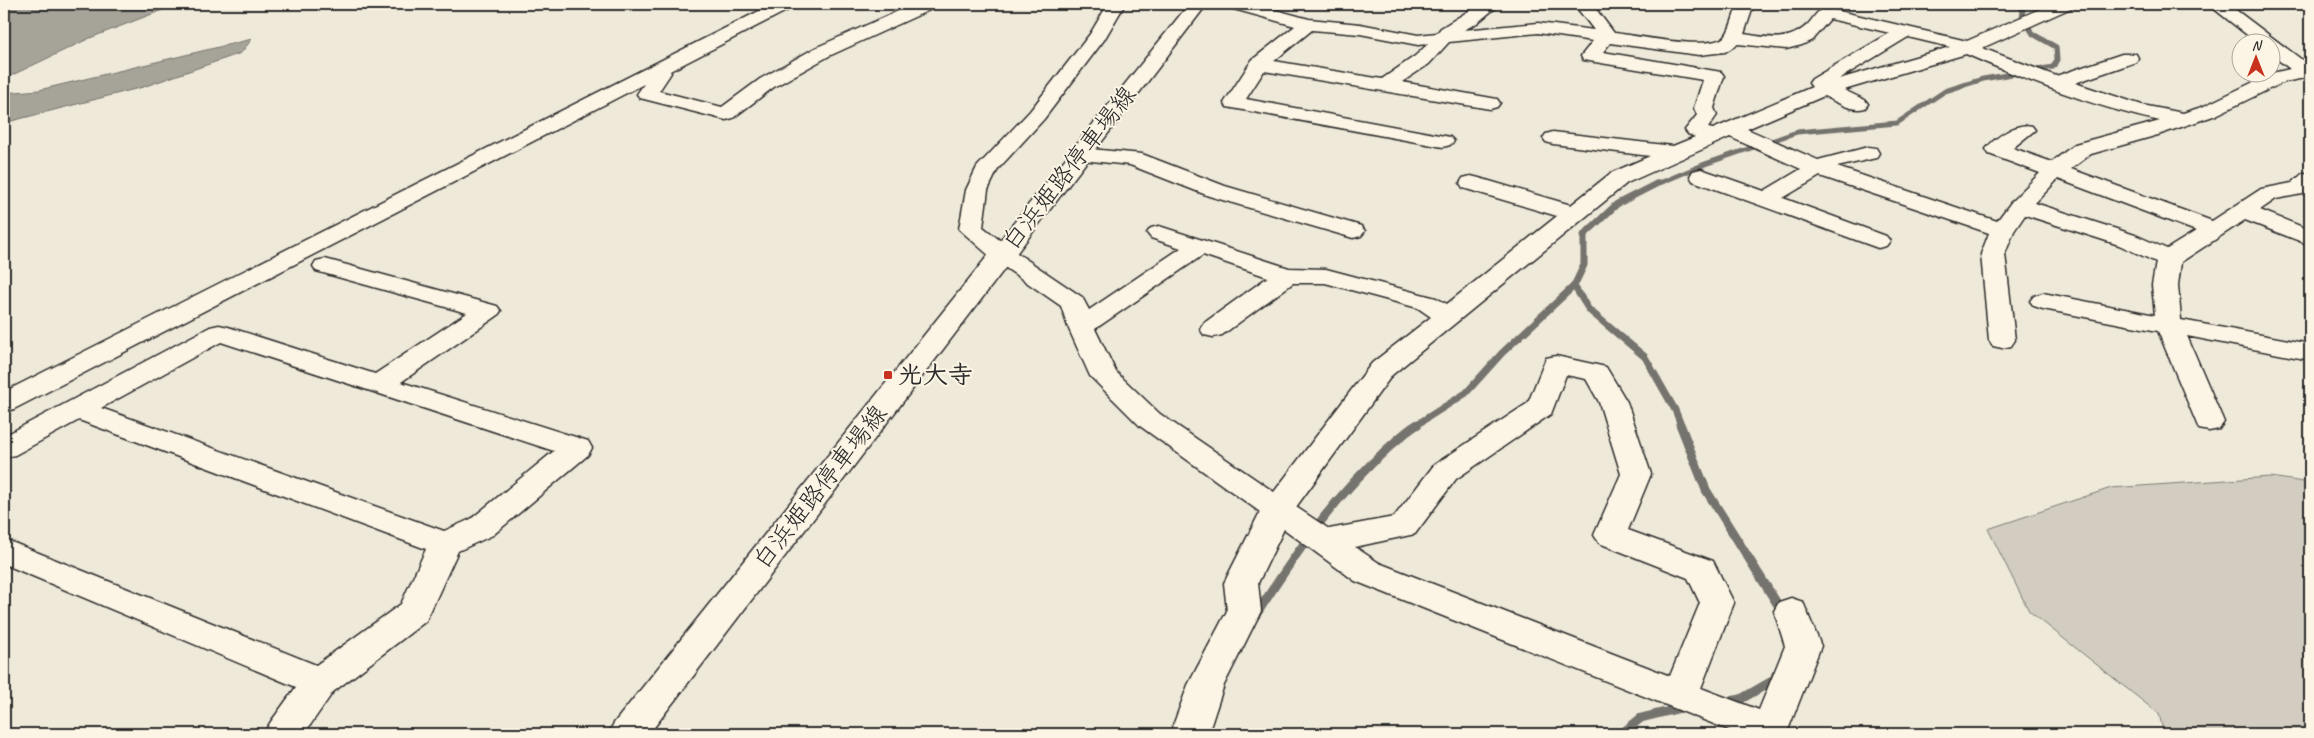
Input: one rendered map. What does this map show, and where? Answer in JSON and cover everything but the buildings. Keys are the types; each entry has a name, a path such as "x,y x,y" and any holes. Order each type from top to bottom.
{"street":[{"path":"4,403 786,4"},
{"path":"659,68 661,73 647,94 726,114 768,83 822,52 928,4"},
{"path":"1116,4 1098,36 1037,115 988,167 977,190 971,229 1002,254 1073,302 1081,327 1104,376 1150,420 1367,572 1770,732 1803,646 1791,610"},
{"name":"白浜姫路停車場線","path":"627,734 1198,4"},
{"path":"1236,4 1308,24 1360,30 1418,40 1538,28 1699,49 1718,49 1726,46 1734,38 1746,4"},
{"path":"1387,84 1422,60 1447,32 1471,19 1491,4"},
{"path":"1582,4 1607,36"},
{"path":"1189,734 1206,685 1244,611 1241,583 1276,510 1382,369 1619,178 1824,89 1966,48 2065,4"},
{"path":"2217,4 2254,32"},
{"path":"1734,38 1784,45 1794,44 1815,29 1823,8 1956,43 2018,70 2137,110 2181,119"},
{"path":"1308,24 1259,64 1234,103 1443,141"},
{"path":"1858,104 1824,89 1819,83 1906,31"},
{"path":"1607,36 1590,56 1714,76 1704,108 1707,115 1695,130 1720,133 1763,144 1818,168 2002,230"},
{"path":"2282,54 2306,72 2282,77"},
{"path":"2048,80 2130,58"},
{"path":"1259,64 1387,84 1490,103"},
{"path":"2002,340 1993,254 2002,230 2020,206 2054,172 2083,149 2151,131 2181,119 2209,111 2270,82"},
{"path":"2025,130 1997,149 2054,172 2215,230"},
{"path":"1552,138 1674,153"},
{"path":"1765,200 1818,168 1868,153"},
{"path":"1080,154 1134,159 1217,191 1352,231"},
{"path":"1701,176 1878,241"},
{"path":"2208,422 2169,326 2165,285 2169,259 2269,194 2299,188 2310,179"},
{"path":"1471,183 1575,214"},
{"path":"2020,206 2127,240 2169,259"},
{"path":"2242,211 2310,238"},
{"path":"1159,233 1288,275 1326,276 1427,303 1448,316"},
{"path":"1081,327 1200,246"},
{"path":"325,266 488,312 379,384"},
{"path":"1213,329 1288,275"},
{"path":"2043,300 2310,352"},
{"path":"4,448 219,333 577,448 482,527 445,544 414,612 320,682 284,734"},
{"path":"1324,542 1404,526 1445,472 1540,408 1556,364 1596,373 1613,402 1636,474 1610,535 1701,570 1717,603 1680,695"},
{"path":"76,409 445,544"},
{"path":"4,551 320,682"}],"shaded area":[{"path":"4,4 178,4 90,38 4,79"},
{"path":"252,39 241,53 143,87 4,123 4,93 39,90"},
{"path":"2271,477 2310,483 2310,734 2164,734 2159,714 2029,611 1988,529 2111,488"}],"waterway":[{"path":"1655,185 1705,164 1797,132 1897,123 1945,91 1983,79 2053,67 2057,60 2056,47 2033,34 2022,17 2023,10 2019,4"},
{"path":"1574,286 1584,265 1584,235 1617,204 1658,183"},
{"path":"1416,425 1466,393 1502,353 1574,286"},
{"path":"1574,286 1589,310 1645,357 1675,410 1681,425"},
{"path":"1256,615 1315,528 1367,468 1401,436 1418,424"},
{"path":"1680,424 1706,490 1778,605 1780,613"},
{"path":"1724,702 1741,699 1774,680 1776,674"},
{"path":"1621,734 1641,718 1685,707"}],"place":[{"name":"光大寺","path":"888,375"}]}
